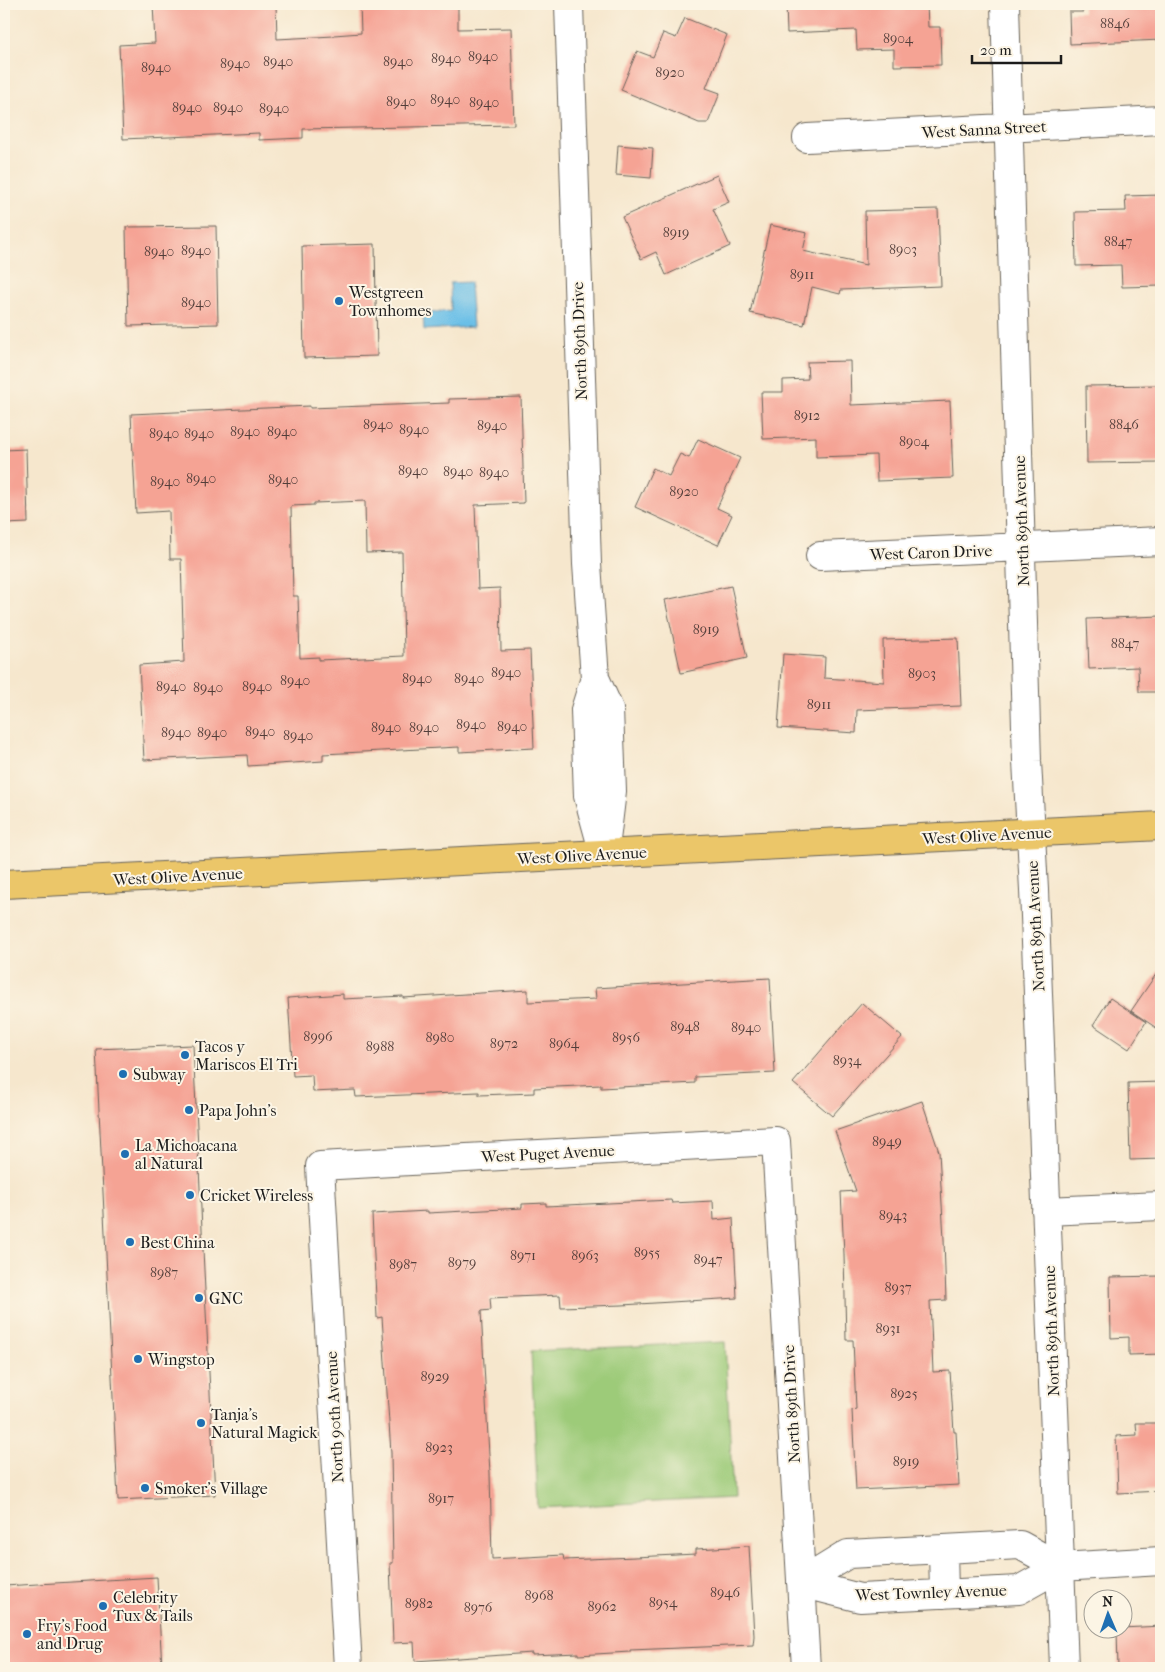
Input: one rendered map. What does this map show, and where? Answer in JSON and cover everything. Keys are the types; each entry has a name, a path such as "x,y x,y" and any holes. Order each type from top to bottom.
{"main road":[{"name":"West Olive Avenue","path":"4,884 1161,826"}],"street":[{"name":"North 89th Drive","path":"568,4 586,564 595,678 585,710 588,796 604,854"},
{"name":"North 89th Avenue","path":"1005,4 1030,832 1034,890 1064,1668"},
{"name":"West Sanna Street","path":"807,138 1161,120"},
{"name":"West Caron Drive","path":"820,556 1161,542"},
{"name":"North 89th Drive","path":"776,1141 806,1668"},
{"name":"West Puget Avenue","path":"320,1166 776,1141"},
{"name":"North 90th Avenue","path":"320,1166 348,1668"},
{"path":"1046,1212 1161,1206"},
{"path":"801,1583 848,1554 1020,1545 1060,1567"},
{"path":"943,1549 944,1594"},
{"name":"West Townley Avenue","path":"801,1583 860,1598 1018,1590 1060,1567 1161,1561"}],"green space":[{"path":"725,1342 733,1498 538,1508 531,1351"}],"water":[{"path":"470,282 473,327 424,330 423,313 451,311 450,283"}],"building":[{"path":"153,4 276,4 277,39 361,33 360,4 458,4 458,29 511,28 514,125 303,129 303,138 259,140 259,133 123,139 119,45 155,43"},
{"path":"786,4 927,4 928,27 940,27 941,65 894,66 894,49 857,50 856,30 787,33"},
{"path":"1083,4 1160,4 1161,40 1070,44 1069,12 1083,12"},
{"path":"685,18 727,35 706,88 720,93 708,123 699,123 621,90 637,51 653,57 663,33 676,38"},
{"path":"618,145 653,148 651,178 616,175"},
{"path":"717,175 729,202 713,209 730,246 666,275 656,252 641,259 622,217"},
{"path":"1161,195 1161,286 1122,287 1121,265 1076,266 1075,212 1126,211 1125,196"},
{"path":"938,209 941,286 841,290 840,294 812,287 804,325 750,313 770,225 807,233 803,251 866,265 865,211"},
{"path":"216,226 218,324 128,326 126,227"},
{"name":"Westgreen Townhomes","path":"375,244 377,356 304,358 302,246"},
{"path":"850,361 851,405 950,401 953,478 877,481 876,455 816,457 816,437 763,439 761,392 783,392 783,380 808,379 807,362"},
{"path":"1161,385 1161,462 1087,463 1086,386"},
{"path":"521,397 524,503 475,505 478,589 500,588 501,651 530,650 534,748 459,752 459,747 323,754 323,761 248,766 247,755 144,760 139,665 184,662 181,559 170,559 169,511 136,513 131,414 310,406 310,408 449,403 449,399","holes":["365,501 366,553 402,552 404,656 319,660 319,657 300,658 298,596 293,596 291,506"]},
{"path":"698,439 740,458 717,508 732,515 718,545 635,507 653,468 669,476 680,454 689,458"},
{"path":"26,449 28,523 5,524 4,450"},
{"path":"731,586 747,658 681,673 665,600"},
{"path":"1161,616 1161,692 1139,692 1138,667 1089,669 1087,619"},
{"path":"958,638 961,706 857,710 856,733 778,728 783,654 825,657 824,678 884,682 883,640"},
{"path":"1161,967 1161,1031 1131,1011"},
{"path":"770,978 775,1073 695,1077 695,1083 601,1088 601,1085 534,1088 534,1093 479,1095 479,1092 356,1097 355,1090 313,1092 312,1075 293,1076 288,998 343,994 343,999 403,996 403,998 528,990 528,1002 596,999 595,988"},
{"path":"1110,998 1146,1022 1129,1049 1093,1025"},
{"path":"862,1003 902,1037 832,1116 793,1083"},
{"path":"193,1045 215,1495 118,1500 96,1049"},
{"path":"1161,1082 1161,1159 1130,1160 1128,1083"},
{"path":"922,1101 939,1152 944,1239 946,1300 930,1301 933,1372 950,1371 959,1485 856,1490 852,1410 856,1409 853,1340 846,1340 841,1192 856,1191 835,1131"},
{"path":"671,1200 672,1203 713,1201 714,1220 733,1218 737,1298 561,1307 560,1295 490,1298 491,1310 481,1311 490,1473 492,1559 563,1555 564,1560 696,1554 696,1549 749,1546 753,1645 630,1650 630,1652 578,1655 578,1653 532,1655 532,1653 415,1661 414,1642 393,1643 390,1563 393,1563 391,1453 382,1317 377,1318 372,1214 522,1208 522,1204 546,1203 546,1206"},
{"path":"1161,1276 1161,1354 1129,1355 1129,1337 1111,1338 1110,1277"},
{"path":"1136,1423 1161,1423 1161,1491 1118,1493 1116,1436 1137,1435"},
{"path":"157,1577 162,1668 4,1668 4,1586"},
{"path":"1161,1626 1161,1668 1118,1668 1117,1640 1132,1640 1132,1627"}],"place":[{"name":"Westgreen Townhomes","path":"339,301"},
{"name":"Tacos y Mariscos El Tri","path":"185,1055"},
{"name":"Subway","path":"123,1074"},
{"name":"Papa John's","path":"189,1110"},
{"name":"La Michoacana al Natural","path":"125,1154"},
{"name":"Cricket Wireless","path":"190,1195"},
{"name":"Best China","path":"130,1242"},
{"name":"GNC","path":"199,1298"},
{"name":"Wingstop","path":"138,1359"},
{"name":"Tanja's Natural Magick","path":"201,1423"},
{"name":"Smoker's Village","path":"145,1488"},
{"name":"Celebrity Tux & Tails","path":"103,1606"},
{"name":"Fry's Food and Drug","path":"27,1634"}]}
